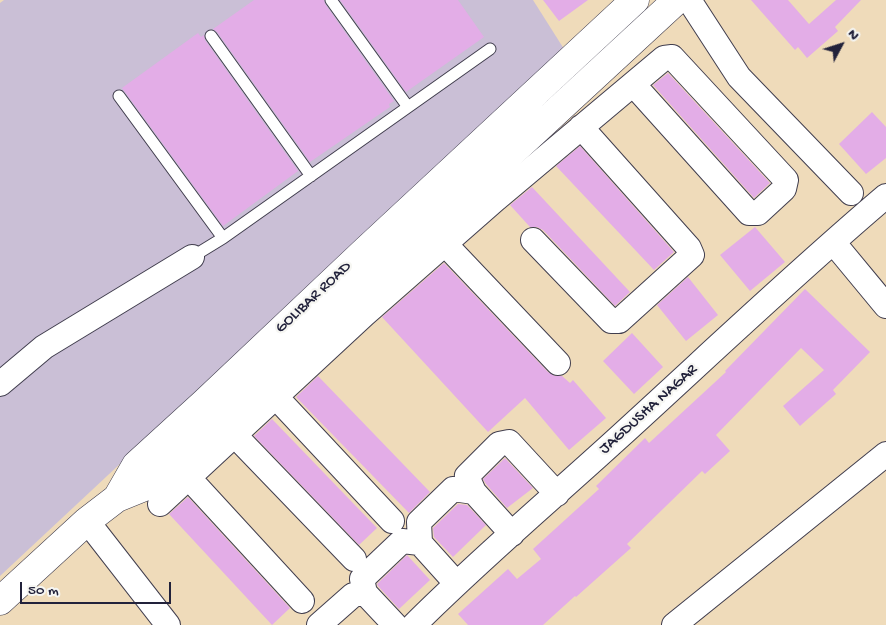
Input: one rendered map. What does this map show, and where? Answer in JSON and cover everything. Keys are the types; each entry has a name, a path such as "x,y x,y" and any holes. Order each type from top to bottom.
{"street":[{"name":"GOLIBAR ROAD","path":"0,601 87,521 117,498 136,465 219,419 366,250 635,0"},
{"path":"160,504 188,477 219,419 675,2 739,77 852,193"},
{"path":"219,419 275,396 445,244 581,127 664,58 672,57 786,180 784,189 758,213 749,213 633,84"},
{"path":"534,240 611,321 619,320 692,255 689,248 581,127"},
{"name":"JAGDUSHA NAGAR","path":"414,625 456,583 886,196"},
{"path":"833,242 886,306"},
{"path":"445,244 558,363"},
{"path":"0,384 44,347 192,257"},
{"path":"275,396 392,520"},
{"path":"219,419 354,559"},
{"path":"512,534 474,492 467,476 499,444 509,442 557,494"},
{"path":"674,625 886,454"},
{"path":"188,477 302,601"},
{"path":"456,583 420,543 419,522 453,489 474,492"},
{"path":"87,521 168,625"},
{"path":"395,625 366,593 362,578 402,541 420,543"},
{"path":"319,625 353,595 366,593"}],"lane":[{"path":"331,0 408,107"},
{"path":"211,36 311,176"},
{"path":"192,257 223,238 490,48"},
{"path":"119,96 223,238"}],"shaded area":[{"path":"4,0 533,0 564,49 0,576 0,3"}],"building":[{"path":"254,0 324,0 394,101 389,104 390,107 310,162 213,29"},
{"path":"340,0 458,0 484,37 406,92"},
{"path":"543,0 588,0 559,21"},
{"path":"751,0 788,0 809,24 836,0 861,0 835,27 838,31 807,58 798,47 795,50"},
{"path":"198,33 201,37 204,35 205,40 298,171 223,226 122,88"},
{"path":"668,73 770,183 754,198 653,85"},
{"path":"872,112 886,127 886,158 866,174 839,144"},
{"path":"580,146 674,252 654,270 556,166"},
{"path":"532,187 630,292 615,306 543,230 537,227 530,227 510,205"},
{"path":"755,227 785,262 750,291 720,255"},
{"path":"444,263 548,372 555,376 562,376 570,383 573,380 606,418 569,450 525,398 488,432 382,317"},
{"path":"688,277 718,315 686,341 657,305"},
{"path":"805,289 870,352 833,390 836,394 800,426 783,406 824,370 801,348 716,435 730,451 705,474 702,471 627,544 631,548 543,625 468,625 458,614 508,569 517,579 541,559 533,549 599,489 596,486 645,438 649,443 726,372"},
{"path":"632,333 663,367 634,394 603,361"},
{"path":"318,376 430,492 409,513 296,397"},
{"path":"272,419 377,528 359,545 254,436"},
{"path":"505,458 533,488 507,508 483,479"},
{"path":"188,497 290,608 272,625 169,514"},
{"path":"458,504 467,505 486,525 453,557 434,537 433,528"},
{"path":"407,555 430,580 399,609 377,584"}]}
